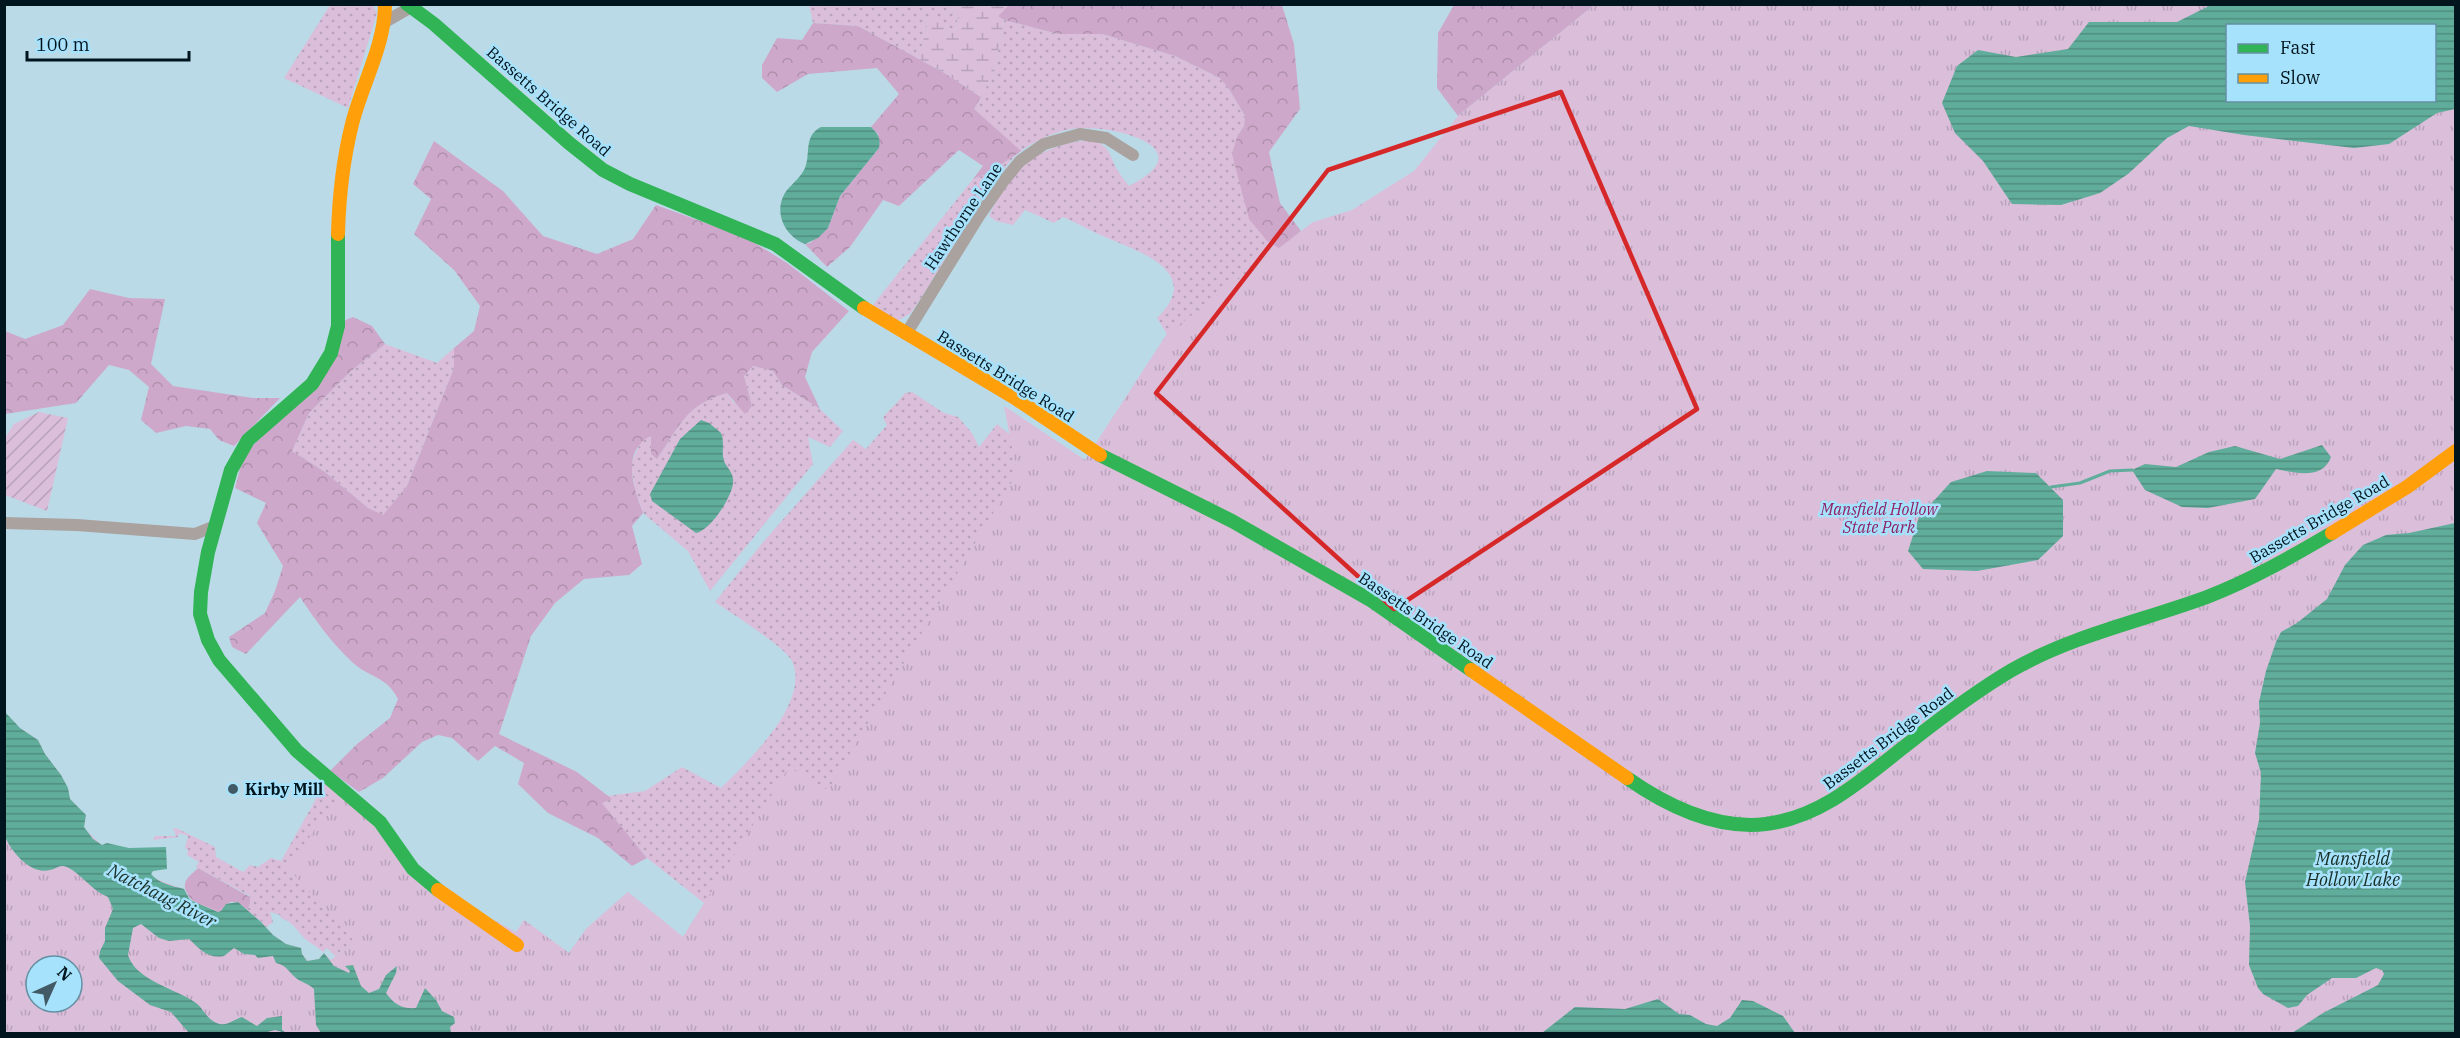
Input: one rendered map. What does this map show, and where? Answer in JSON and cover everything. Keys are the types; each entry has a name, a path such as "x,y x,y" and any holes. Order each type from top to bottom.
{"street":[{"path":"385,4 385,22 352,123 340,182 336,266 338,326 331,353 312,384 248,440 231,470 208,552 201,592 200,614 208,640 219,660 301,754 380,822 419,876 517,945"},
{"path":"385,22 409,6"},
{"name":"Bassetts Bridge Road","path":"409,6 443,32 603,170 630,184 775,244 845,295 1015,398 1106,459 1232,520 1363,596 1413,628 1612,770 1652,795 1701,818 1726,824 1749,826 1770,824 1796,818 1818,809 1846,792 1963,703 2026,663 2102,631 2161,614 2230,589 2342,527 2412,483 2456,450"},
{"name":"Hawthorne Lane","path":"906,334 979,216 1020,161 1044,144 1080,134 1106,138 1132,155"},
{"path":"4,523 77,525 195,534 215,526"},
{"path":"195,534 208,552"}],"highlighted area":[{"path":"1561,92 1697,409 1394,609 1156,393 1328,170"}],"green space":[{"path":"1009,4 1282,5 1294,44 1300,109 1269,152 1280,203 1301,231 1280,249 1267,241 1249,219 1232,154 1237,137 1244,126 1245,116 1220,78 1175,56 1102,34 1058,34 997,17"},
{"path":"330,5 373,5 377,13 348,108 284,78"},
{"path":"809,5 946,5 958,18 955,31 929,18 922,46 915,57 858,26 813,23"},
{"path":"946,5 1009,5 998,16 1004,20 994,73 981,97 915,57 922,46 929,17 955,31 958,18"},
{"path":"1454,5 1594,5 1458,116 1437,88 1438,33"},
{"name":"Mansfield Hollow State Park","path":"1594,5 2455,5 2455,1033 5,1033 4,712 20,728 38,740 45,754 61,775 68,788 70,799 86,815 84,827 116,856 158,879 184,889 190,900 220,912 226,904 238,902 273,935 286,944 301,948 302,954 308,961 319,959 324,953 331,960 353,940 287,867 341,795 429,875 488,917 516,932 524,920 569,953 586,929 628,892 683,937 789,767 828,790 1017,473 1004,406 1085,460 1167,334 1313,222 1352,210 1414,171 1458,116"},
{"path":"1004,20 1058,34 1102,34 1175,56 1220,78 1245,116 1244,126 1237,137 1280,247 1098,440 1167,334 1157,318 1170,302 1174,288 1170,276 1149,257 1063,217 1054,223 1025,210 1013,225 996,221 989,216 1004,189 1023,165 1049,150 1073,142 1093,141 1101,144 1129,186 1150,173 1158,161 1156,151 1147,142 1115,131 1080,128 1057,133 1033,143 1013,158 982,198 910,314 897,321 873,305 973,179 987,174 1020,151 974,109 994,73"},
{"path":"813,23 858,26 943,72 981,97 974,109 1021,151 987,174 973,179 983,166 959,150 899,206 883,200 850,247 827,267 805,244 810,243 828,228 840,196 879,148 878,134 871,127 899,94 877,68 808,74 777,92 762,78 762,65 777,38 802,40"},
{"path":"434,141 503,191 543,236 597,254 633,239 656,205 747,238 787,263 849,311 812,352 805,377 820,409 782,385 773,371 753,366 744,376 752,406 745,414 727,393 702,403 693,410 678,427 657,459 651,454 651,436 641,443 635,451 632,471 633,482 643,513 632,526 642,564 629,575 584,579 555,603 531,636 499,734 577,772 612,799 602,803 647,858 632,866 598,838 548,813 518,784 524,763 495,746 478,761 452,738 438,735 422,742 383,778 359,792 330,771 357,744 390,718 398,699 388,685 357,667 344,654 300,597 246,654 232,647 229,637 265,613 283,566 257,523 266,503 235,488 241,465 252,446 295,406 344,321 353,317 372,326 385,344 351,371 309,413 292,451 325,472 368,508 383,515 407,486 454,368 454,348 474,331 480,306 454,270 414,234 431,199 413,184"},
{"path":"90,289 129,298 165,299 151,364 173,386 253,398 280,398 234,446 219,440 210,429 186,426 156,433 141,420 149,387 129,370 109,365 76,403 5,414 5,331 25,339 63,325"},
{"path":"385,344 437,363 454,348 454,368 407,486 383,516 368,508 325,472 292,451 309,413 351,371"},
{"path":"753,366 773,371 782,385 820,409 843,431 830,447 808,437 813,464 710,591 688,551 643,513 635,490 631,464 641,441 651,436 651,454 657,459 685,418 702,403 727,393 734,403 752,406 744,376"},
{"path":"912,392 944,413 958,417 972,433 979,447 997,424 1025,447 1017,473 851,897 610,996 524,920 569,953 586,929 628,892 683,937 704,903 647,858 601,802 611,799 607,796 645,791 682,767 721,788 746,763 773,730 785,713 793,695 795,677 792,661 779,647 715,602 764,541 853,440 866,449 887,425 883,418 885,415 905,393"},
{"path":"39,412 68,418 47,511 5,495 5,438 14,424"},
{"path":"320,784 326,784 362,813 427,914 346,947 335,956 327,948 323,952 308,941 280,915 270,912 273,922 265,928 262,922 247,910 250,896 196,867 199,862 187,855 188,850 185,848 188,836 179,833 178,837 153,840 155,836 176,836 173,828 178,829 215,847 216,857 243,872 250,865 258,867 271,858 281,861 316,799 309,794"},
{"path":"198,868 250,897 247,910 237,902 230,902 221,912 217,912 192,899 186,891 185,884"}],"water":[{"path":"2211,5 2455,5 2455,109 2437,113 2389,144 2354,148 2189,126 2167,138 2128,174 2100,193 2061,205 2012,204 1983,161 1955,133 1942,103 1957,66 1978,50 2016,57 2068,49 2089,22 2177,22"},
{"path":"821,127 871,127 878,136 880,145 840,196 828,228 818,238 805,244 786,229 782,222 781,206 787,190 805,168 812,135"},
{"path":"701,420 709,423 721,433 724,461 733,482 729,496 720,512 708,526 696,533 652,501 650,494 680,439"},
{"path":"2322,445 2331,457 2322,469 2308,473 2276,469 2255,499 2208,508 2182,507 2145,490 2132,470 2145,464 2176,467 2209,452 2235,446 2280,459"},
{"path":"1987,471 2036,473 2063,500 2063,536 2038,560 1977,571 1923,569 1908,551 1919,517 1951,482"},
{"name":"Mansfield Hollow Lake","path":"2455,523 2455,1033 2292,1033 2323,1013 2378,985 2384,974 2382,970 2376,968 2356,978 2332,978 2307,995 2298,1006 2288,1008 2263,994 2258,988 2249,965 2250,926 2245,882 2259,820 2261,773 2255,753 2260,723 2259,702 2266,671 2281,632 2297,623 2327,599 2345,565 2363,545 2386,535 2409,533"},
{"name":"Natchaug River","path":"5,712 20,728 38,740 45,754 61,775 68,788 70,799 86,815 84,827 93,839 102,845 107,843 129,848 166,847 167,869 153,871 151,874 157,880 184,889 190,900 218,912 226,904 238,902 273,935 286,944 301,948 307,961 319,959 324,953 334,966 349,973 350,971 345,966 353,965 361,986 369,993 379,989 386,975 397,966 386,993 389,997 402,1007 416,1008 425,988 442,1011 454,1017 455,1023 450,1027 451,1033 321,1033 316,1025 314,989 276,963 273,956 258,958 234,948 224,956 213,956 204,952 189,939 169,941 159,938 141,924 133,928 128,955 139,972 196,1003 216,1023 225,1024 242,1017 257,1026 267,1018 282,1016 282,1030 286,1033 275,1030 260,1034 189,1033 171,1012 150,1005 118,981 99,958 105,941 105,928 113,909 108,897 67,867 62,866 43,871 29,866 12,849 5,837"},
{"path":"1658,999 1679,1014 1690,1015 1706,1024 1717,1026 1730,1018 1742,1000 1753,1001 1783,1016 1795,1033 1542,1033 1575,1007 1625,1009"}],"waterway":[{"path":"2051,487 2080,483 2110,471 2132,470"}],"traffic: fast":[{"path":"407,4 434,24 603,170 630,184 775,244 864,308"},
{"path":"338,234 338,326 331,353 312,384 248,440 231,470 208,552 201,592 200,614 208,640 219,660 297,751 380,822 413,869 438,890"},
{"path":"1100,455 1232,521 1372,601 1471,670"},
{"path":"1627,778 1658,798 1692,814 1710,819 1747,825 1787,820 1842,794 1959,705 2012,670 2083,638 2207,597 2271,568 2332,533"}],"traffic: slow":[{"path":"338,234 342,178 349,138 356,109 377,49 385,4"},
{"path":"864,308 1015,398 1100,455"},
{"path":"2332,533 2407,487 2456,451"},
{"path":"1471,670 1627,778"},
{"path":"438,890 517,945"}],"place":[{"name":"Kirby Mill","path":"233,789"}]}
